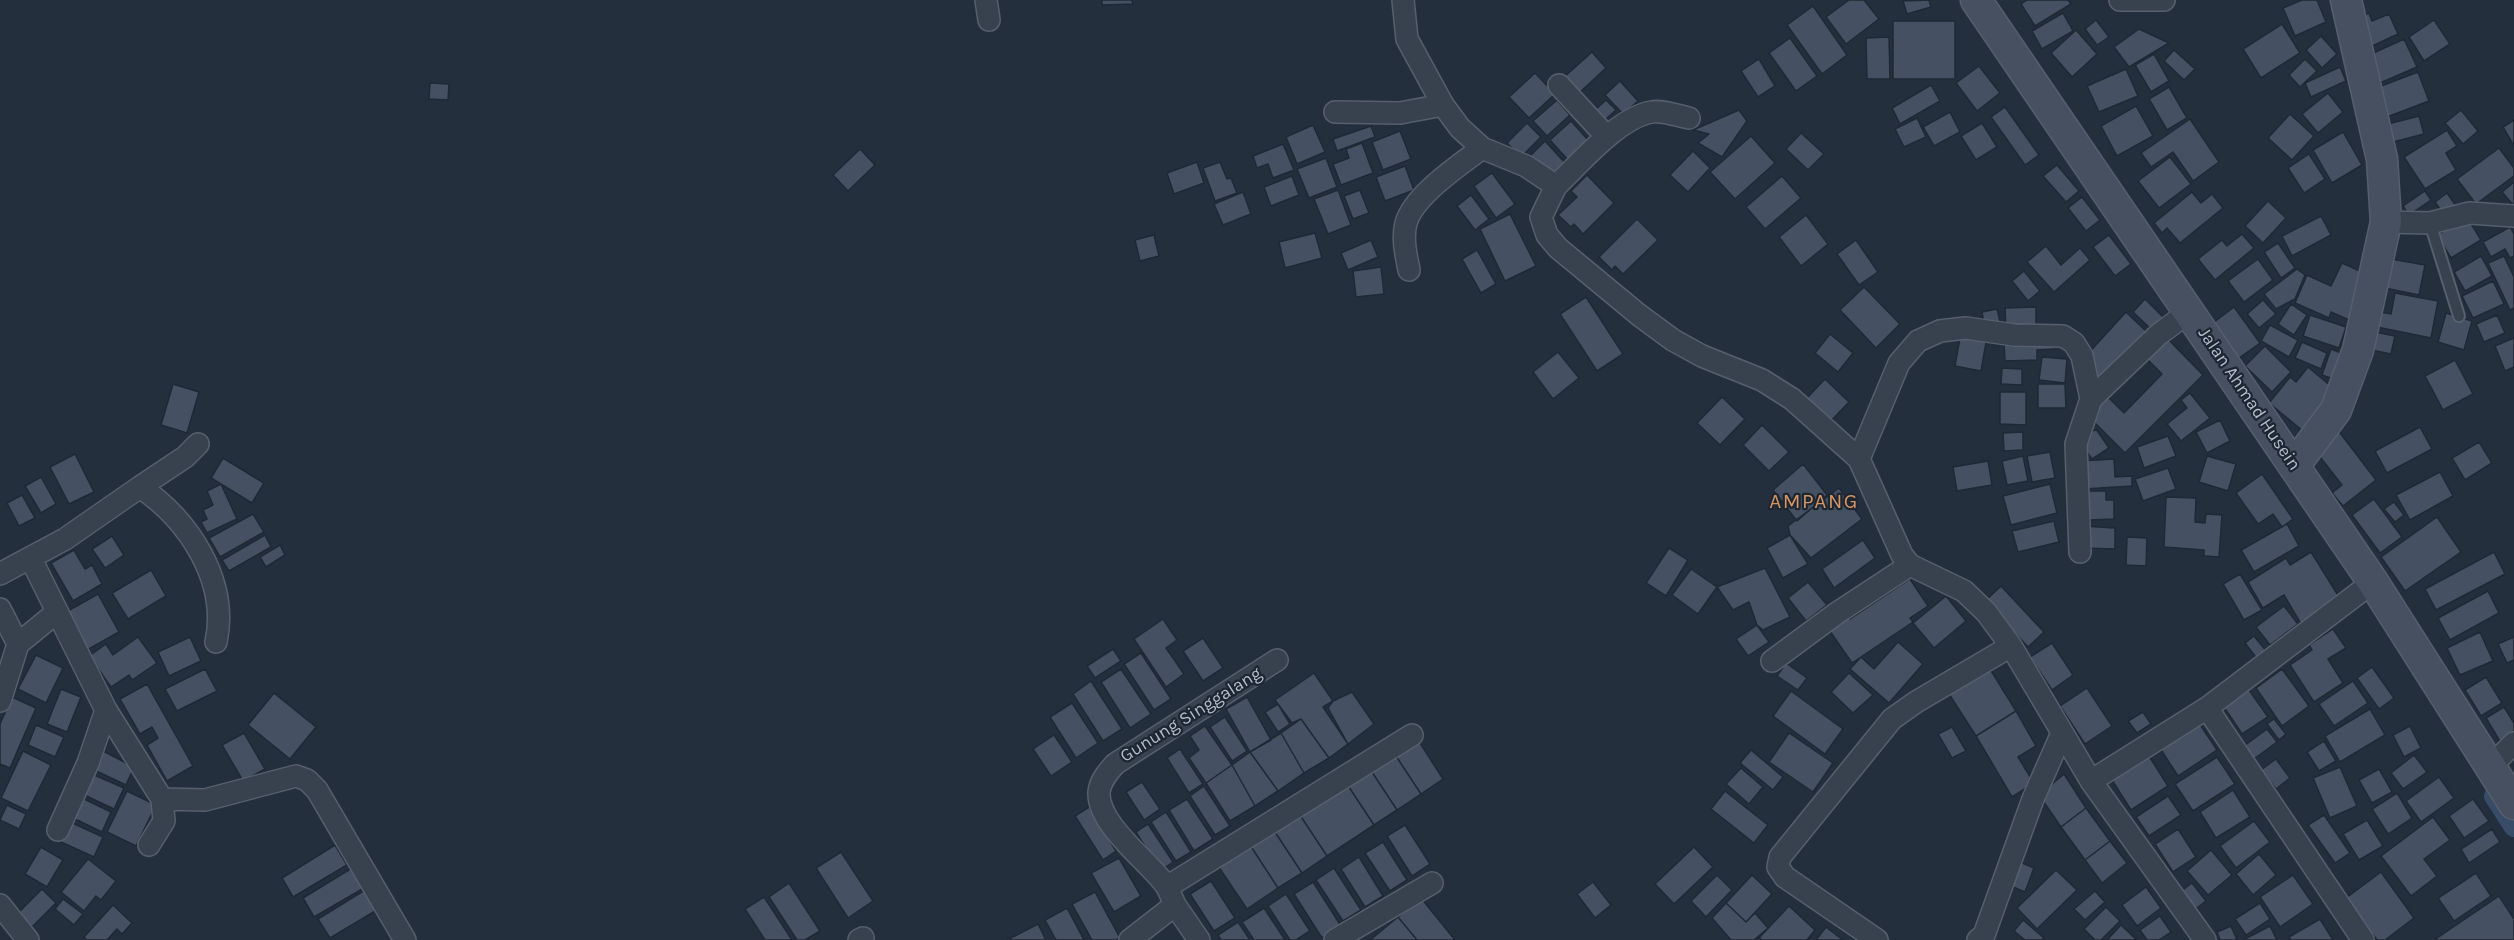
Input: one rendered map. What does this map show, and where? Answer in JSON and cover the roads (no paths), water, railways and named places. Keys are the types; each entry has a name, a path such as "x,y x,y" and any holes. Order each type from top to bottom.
{"main road":[{"name":"Jalan Ahmad Husein","path":"1976,0 2373,582 2514,804"},
{"path":"2294,466 2336,410 2358,350 2386,222 2382,159 2346,0"}],"street":[{"path":"1402,0 1407,39 1443,105 1460,128 1482,148 1526,166 1556,186"},
{"path":"2120,0 2164,0"},
{"path":"1559,85 1607,137"},
{"path":"1335,112 1400,113 1443,105"},
{"path":"1689,118 1654,111 1635,118 1607,137 1556,186 1541,217 1547,235 1577,266 1674,340 1702,356 1762,380 1792,399 1859,459 1885,519 1910,565 1945,580 1969,596 1986,612 2011,646 2091,781 2205,940"},
{"path":"1408,270 1405,242 1406,224 1410,216 1423,197 1482,148"},
{"path":"2386,222 2430,223 2470,213 2514,216"},
{"path":"2080,552 2076,444 2091,399 2158,335 2190,311"},
{"path":"1859,459 1899,363 1918,341 1940,331 1966,328 2014,335 2063,336 2074,343 2082,356 2091,399"},
{"path":"0,574 65,539 186,457 198,444"},
{"path":"140,487 160,500 200,550 215,591 219,611 216,642"},
{"path":"32,558 106,710 162,799 164,821 149,845"},
{"path":"1772,662 1836,613 1910,565"},
{"path":"2091,781 2207,708 2373,582"},
{"path":"0,609 18,644"},
{"path":"0,701 18,644 57,612"},
{"path":"1878,940 1785,877 1778,867 1780,857 1892,719 1916,702 2011,646"},
{"name":"Gunung Singgalang","path":"1199,940 1171,896 1107,818 1099,794 1103,778 1115,764 1277,660"},
{"path":"2207,708 2363,940"},
{"path":"58,830 88,763 106,710"},
{"path":"1978,940 1984,935 2033,799 2062,733"},
{"path":"1130,940 1171,896 1412,735"},
{"path":"2490,767 2514,743"},
{"path":"162,799 205,800 296,776 307,780 317,790 405,940"},
{"path":"1346,937 1432,883"},
{"path":"0,905 28,940"}],"lane":[{"path":"2430,223 2459,316"}],"waterway":[{"path":"2494,796 2514,827"}],"district":[{"name":"AMPANG","path":"1814,502"}]}
